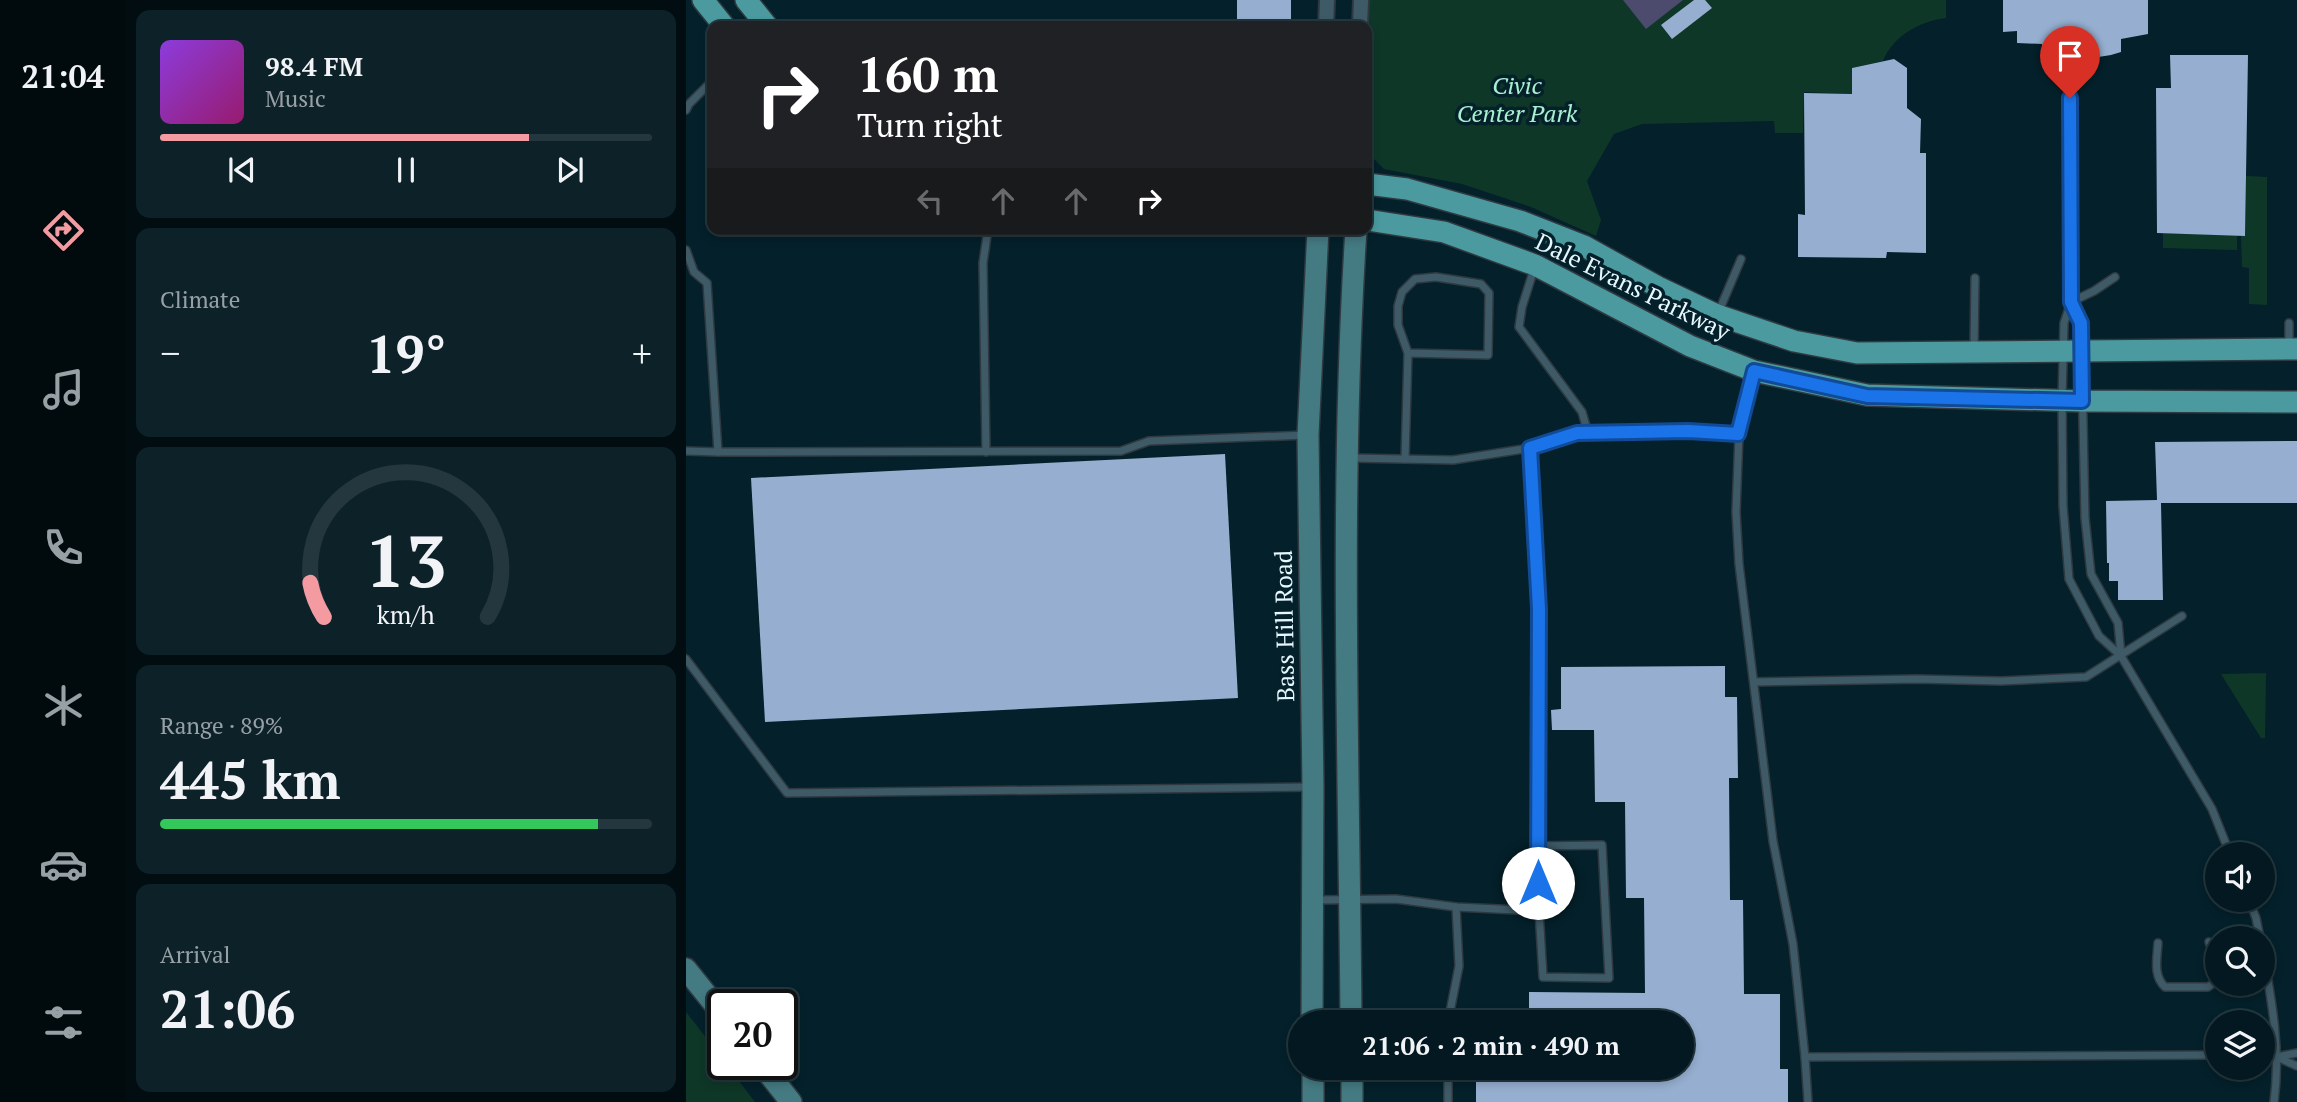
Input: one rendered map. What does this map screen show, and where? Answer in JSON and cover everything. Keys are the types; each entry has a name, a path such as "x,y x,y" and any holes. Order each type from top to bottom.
{"main road":[{"path":"704,0 720,21"},
{"path":"746,0 763,21"},
{"name":"Dale Evans Parkway","path":"1372,185 1407,189 1520,220 1584,246 1658,287 1717,315 1794,341 1857,353 2293,349"},
{"name":"Dale Evans Parkway","path":"1372,221 1444,232 1535,265 1690,346 1754,371 1867,396 2072,401 2297,402"},
{"name":"Bass Hill Road","path":"1312,1010 1313,787 1308,435 1318,235"},
{"path":"1351,1010 1346,458 1349,337 1356,235"},
{"path":"686,969 707,996"},
{"path":"773,1080 790,1102"},
{"path":"1313,1080 1313,1102"},
{"path":"1352,1080 1352,1102"}],"street":[{"path":"1326,21 1327,0"},
{"path":"1360,21 1361,0"}],"lane":[{"path":"686,110 707,87"},
{"path":"2070,98 2071,302 2064,323 2073,350 2072,401 2091,574 2118,624 2121,656"},
{"path":"986,452 983,262 987,235"},
{"path":"686,250 694,272 707,283 718,452"},
{"path":"1717,315 1741,259"},
{"path":"1535,265 1519,327 1582,412 1588,433"},
{"path":"1405,459 1408,353 1398,325 1398,306 1402,292 1415,279 1436,277 1481,284 1489,293 1488,355 1408,353"},
{"path":"2071,302 2115,277"},
{"path":"1974,352 1975,278"},
{"path":"2071,302 2081,323 2073,350 2072,401 2063,506 2069,579 2099,636 2121,656 2212,809 2225,842"},
{"path":"2289,324 2293,349"},
{"path":"1754,371 1738,434 1736,512 1739,564 1773,841 1794,958 1808,1102"},
{"path":"1346,458 1453,460 1530,448 1577,433 1688,431 1738,434"},
{"path":"686,451 1121,451 1149,441 1308,435"},
{"path":"1530,448 1539,609 1538,846 1543,977 1609,978 1602,845 1538,846"},
{"path":"1754,682 1917,679 2001,681 2086,677 2182,616"},
{"path":"686,659 787,793 1313,787"},
{"path":"1312,900 1396,899 1456,907 1539,911"},
{"path":"1450,1010 1459,966 1456,907"},
{"path":"2158,943 2157,972 2161,984 2165,987 2205,987"},
{"path":"2271,996 2276,1057 2274,1102"},
{"path":"2276,1057 2297,1053"},
{"path":"1805,1057 2205,1055"},
{"path":"2276,1057 2297,1066"},
{"path":"1448,1080 1448,1102"}],"green space":[{"name":"Civic Center Park","path":"1367,0 1946,0 1946,18 1927,22 1908,31 1893,44 1883,61 1852,68 1852,94 1804,92 1803,133 1775,133 1774,121 1642,124 1614,134 1587,181 1601,220 1596,236 1531,207 1462,184 1384,169 1372,157 1372,21 1367,21"},
{"path":"2246,176 2267,177 2267,305 2249,304 2249,268 2242,267 2241,236 2245,235"},
{"path":"2163,233 2237,235 2237,250 2163,248"},
{"path":"2266,673 2265,738 2261,738 2221,674"},
{"path":"686,1012 707,1039 707,1080 738,1080 755,1102 686,1102"}],"water":[{"path":"1623,0 1683,0 1646,29"}],"building":[{"path":"1237,0 1291,0 1291,21 1237,21"},
{"path":"1694,0 1705,0 1712,8 1672,39 1661,25"},
{"path":"2003,0 2148,0 2148,34 2121,39 2121,52 2111,55 2092,58 2069,54 2069,61 2042,60 2042,44 2017,43 2017,31 2003,32"},
{"path":"2170,55 2248,55 2245,236 2157,233 2156,88 2171,88"},
{"path":"1894,59 1907,68 1907,108 1921,119 1920,153 1926,153 1926,253 1887,252 1886,258 1798,257 1798,214 1805,215 1804,93 1852,94 1852,68"},
{"path":"2297,441 2297,503 2161,503 2163,600 2118,600 2118,581 2109,581 2106,501 2157,500 2155,442"},
{"path":"1225,454 1238,698 765,722 751,478"},
{"path":"1725,666 1725,697 1737,697 1738,778 1729,778 1730,900 1743,900 1744,994 1780,994 1780,1069 1788,1069 1788,1102 1476,1102 1476,1081 1694,1080 1694,1010 1529,1010 1529,992 1645,993 1644,898 1626,898 1625,802 1595,802 1594,730 1552,730 1551,710 1561,709 1561,667"}],"route":[{"path":"1538,883 1539,609 1530,448 1577,433 1688,431 1738,434 1754,371 1867,396 2082,401 2081,323 2071,302 2070,98"}]}
